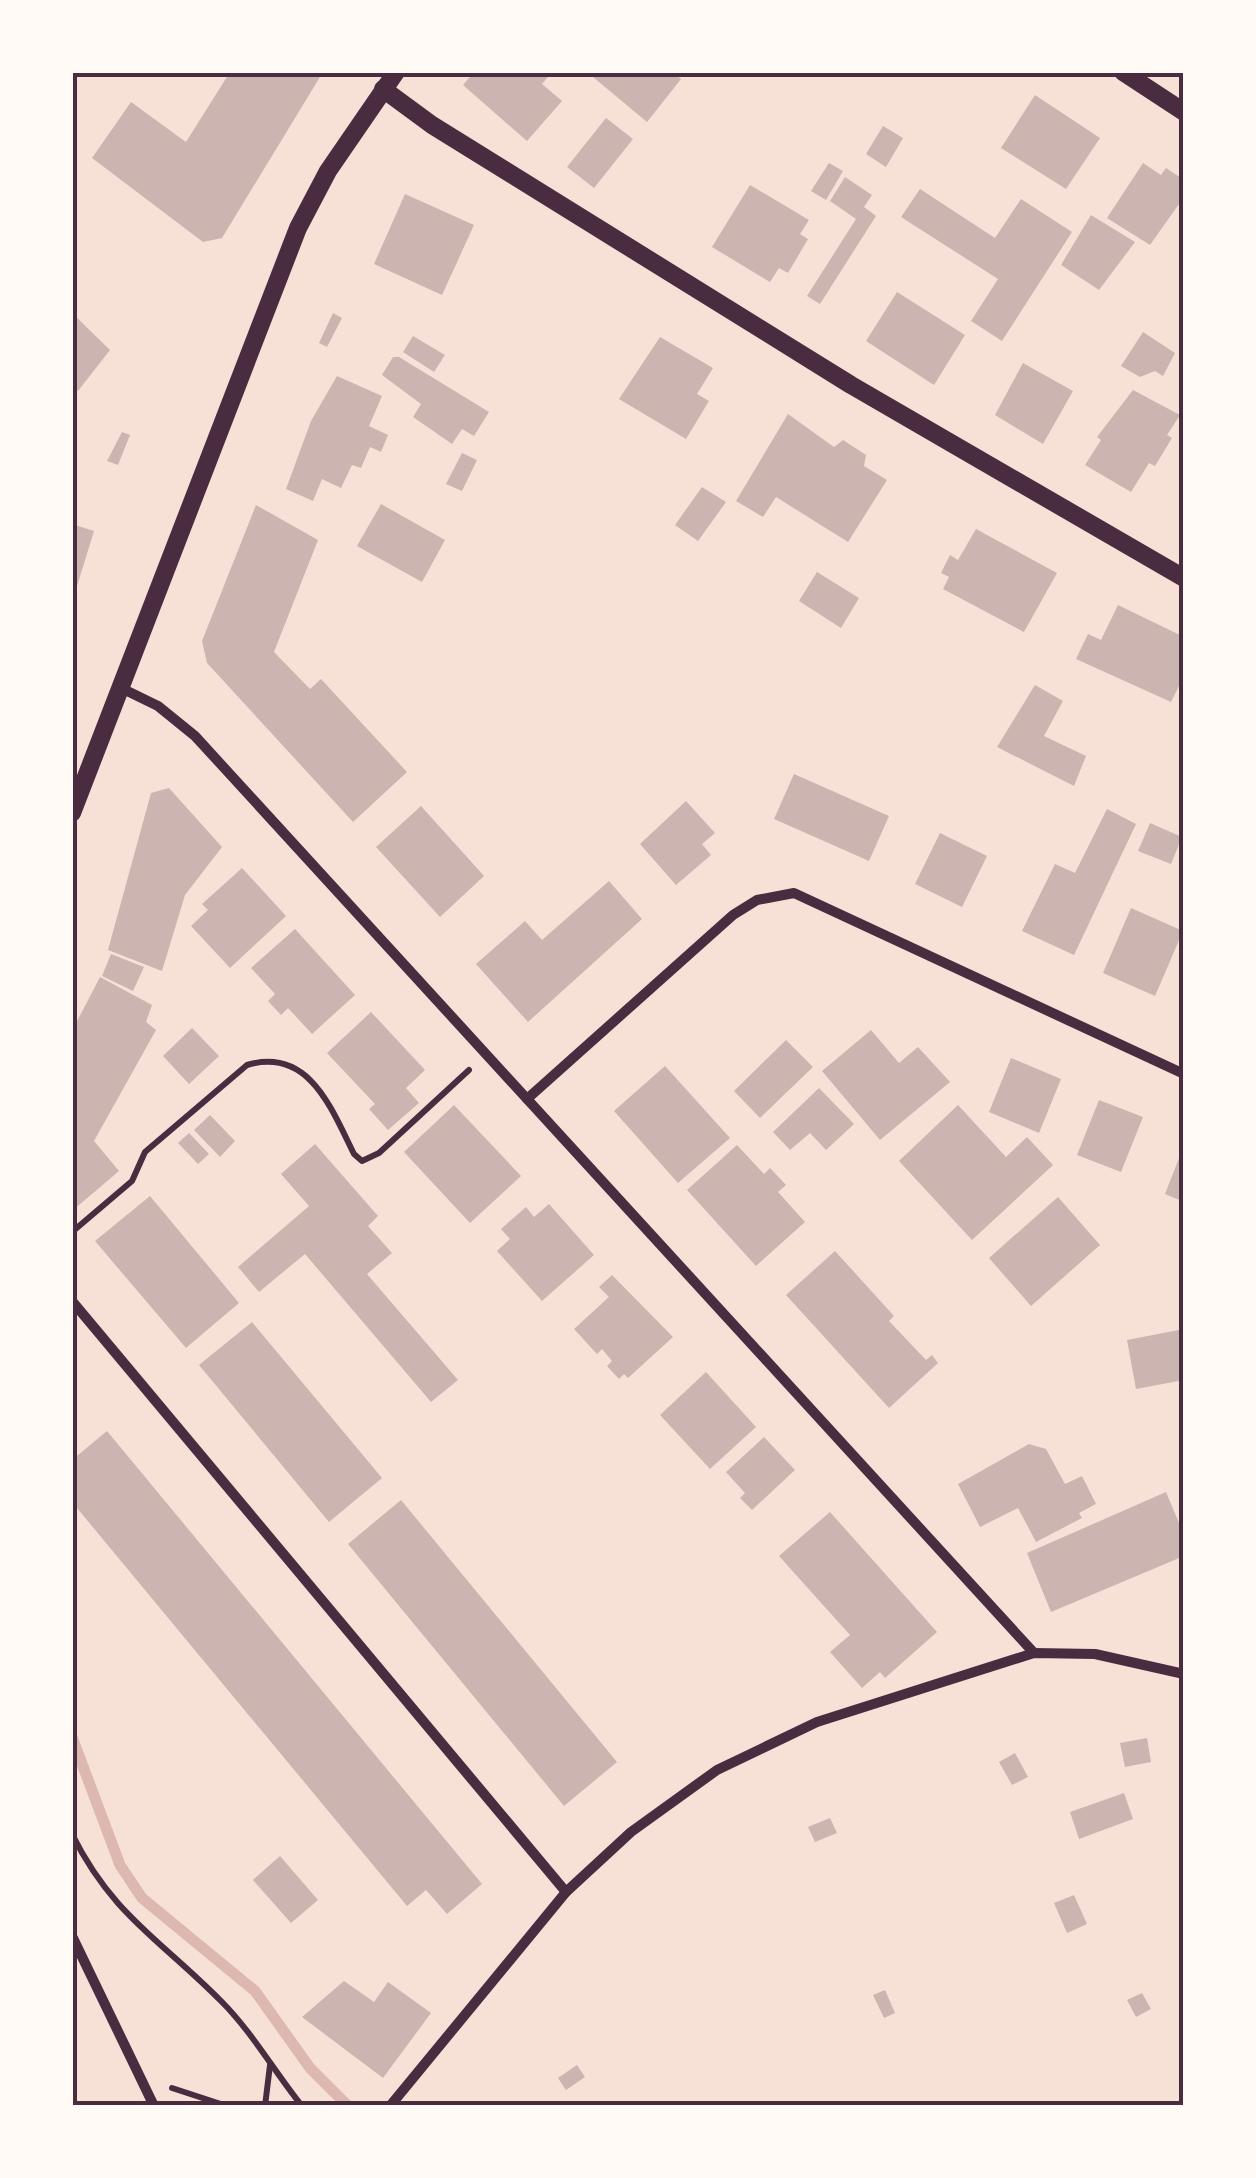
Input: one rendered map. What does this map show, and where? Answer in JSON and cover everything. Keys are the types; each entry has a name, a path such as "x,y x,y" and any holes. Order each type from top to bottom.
{"street":[{"path":"72,814 118,686 298,228 328,171 396,72"},
{"path":"1122,72 1184,112"},
{"path":"383,89 432,124 850,385 1184,578"},
{"path":"118,686 158,706 195,736 1034,1652"},
{"path":"527,1099 733,915 757,900 794,893 1184,1074"},
{"path":"72,1301 566,1892"},
{"path":"390,2106 566,1892 632,1832 717,1770 817,1722 1034,1652 1095,1654 1184,1674"},
{"path":"72,1936 154,2106"}],"path":[{"path":"72,1232 132,1181 145,1152 246,1066 266,1060 304,1072 325,1094 354,1154 362,1161 379,1154 471,1069"},
{"path":"72,1834 90,1870 115,1905 222,2002 302,2106"},
{"path":"265,2106 270,2064"},
{"path":"166,2086 227,2106"}],"building":[{"path":"230,72 323,72 222,238 203,242 92,158 131,102 186,142"},
{"path":"474,72 552,72 542,84 562,101 527,141 463,85"},
{"path":"587,72 672,72 681,79 647,122"},
{"path":"1035,95 1100,138 1066,189 1001,148"},
{"path":"606,118 633,139 594,188 567,167"},
{"path":"883,126 903,138 886,167 866,154"},
{"path":"829,163 843,171 826,200 811,191"},
{"path":"1143,163 1161,175 1166,168 1184,180 1184,197 1150,245 1107,218"},
{"path":"845,177 872,195 864,207 876,216 820,304 807,296 856,219 830,201"},
{"path":"750,185 809,220 800,234 808,239 788,273 779,268 770,282 712,247"},
{"path":"920,189 995,238 1021,199 1072,232 1002,341 971,321 998,279 901,217"},
{"path":"405,194 474,225 442,295 374,264"},
{"path":"1091,215 1135,242 1099,290 1061,265"},
{"path":"897,292 965,335 934,385 866,341"},
{"path":"72,313 110,350 78,391 72,387"},
{"path":"333,313 342,318 327,347 319,343"},
{"path":"1143,332 1175,353 1163,376 1155,371 1140,377 1121,366"},
{"path":"413,336 445,355 434,372 403,352"},
{"path":"660,337 713,368 697,394 709,401 686,439 619,399"},
{"path":"393,357 489,412 474,436 462,429 452,444 413,417 421,404 382,375"},
{"path":"1023,363 1073,391 1043,444 995,415"},
{"path":"337,376 382,396 369,426 388,435 381,452 370,447 361,468 352,465 341,488 322,479 313,501 286,489 311,421"},
{"path":"1133,390 1180,415 1155,466 1149,463 1131,492 1085,465 1101,440 1097,437"},
{"path":"788,414 834,447 843,440 866,455 864,466 887,480 848,542 776,497 763,517 736,501"},
{"path":"122,432 130,435 118,465 107,461"},
{"path":"462,453 477,460 462,491 446,484"},
{"path":"702,487 726,502 698,541 675,525"},
{"path":"381,504 445,540 422,582 357,546"},
{"path":"256,505 318,540 274,652 310,689 321,679 407,772 353,822 207,663 202,641"},
{"path":"72,524 94,531 73,599 72,599"},
{"path":"976,529 1057,573 1024,632 943,589 949,577 941,573 950,555 958,560"},
{"path":"817,572 859,598 841,628 799,601"},
{"path":"1118,605 1184,637 1184,676 1171,702 1076,659 1088,634 1101,640"},
{"path":"1035,685 1063,701 1044,736 1086,756 1074,786 997,747"},
{"path":"794,774 889,816 869,861 774,819"},
{"path":"169,788 222,847 185,895 162,971 108,950 151,793"},
{"path":"686,801 715,833 702,844 711,855 676,885 640,844"},
{"path":"421,806 484,876 440,917 376,847"},
{"path":"1107,809 1136,824 1074,955 1022,931 1055,864 1075,873"},
{"path":"1150,823 1182,837 1171,864 1138,851"},
{"path":"940,833 987,856 962,907 915,884"},
{"path":"242,868 286,916 230,968 191,926 208,910 202,904"},
{"path":"609,881 642,919 528,1022 476,964 525,921 542,940"},
{"path":"1131,908 1183,931 1155,996 1103,973"},
{"path":"295,929 355,995 312,1034 288,1008 281,1015 268,1001 275,994 251,968"},
{"path":"111,954 144,967 133,991 102,976"},
{"path":"100,977 152,1005 146,1022 156,1030 94,1141 119,1171 72,1211 72,1031"},
{"path":"371,1012 425,1070 406,1088 419,1103 388,1130 369,1109 375,1104 327,1053"},
{"path":"192,1028 219,1056 189,1084 163,1056"},
{"path":"871,1030 899,1063 918,1047 950,1082 880,1140 822,1071"},
{"path":"786,1040 813,1067 760,1118 734,1091"},
{"path":"1011,1058 1061,1079 1039,1133 989,1112"},
{"path":"665,1066 730,1138 678,1183 614,1111"},
{"path":"819,1088 854,1124 826,1150 810,1133 790,1150 773,1132"},
{"path":"1099,1100 1143,1117 1121,1172 1077,1155"},
{"path":"454,1105 521,1176 470,1223 404,1152"},
{"path":"958,1105 1006,1157 1027,1137 1053,1165 972,1240 899,1161"},
{"path":"210,1115 235,1141 220,1157 194,1130"},
{"path":"189,1133 209,1154 198,1164 178,1143"},
{"path":"315,1144 378,1216 368,1226 392,1253 367,1274 458,1380 431,1402 305,1254 259,1292 238,1267 309,1206 281,1174"},
{"path":"737,1145 764,1174 770,1168 786,1185 778,1192 805,1222 756,1266 687,1190"},
{"path":"1184,1148 1184,1202 1165,1194"},
{"path":"150,1196 239,1303 186,1348 95,1241"},
{"path":"1058,1197 1100,1245 1031,1306 989,1258"},
{"path":"549,1204 594,1255 542,1301 497,1251 510,1239 501,1229 526,1207 534,1217"},
{"path":"835,1251 894,1316 889,1321 926,1360 932,1355 938,1363 889,1408 786,1295"},
{"path":"612,1275 673,1337 628,1378 624,1374 619,1379 607,1366 612,1361 602,1349 597,1354 574,1329 609,1297 599,1287"},
{"path":"252,1322 382,1478 329,1522 199,1365"},
{"path":"1184,1329 1184,1380 1136,1389 1127,1340"},
{"path":"706,1372 756,1427 710,1469 660,1415"},
{"path":"107,1431 482,1884 447,1914 426,1890 407,1906 72,1502 72,1460"},
{"path":"764,1437 795,1470 752,1510 740,1498 745,1493 726,1472"},
{"path":"1029,1444 1046,1449 1065,1484 1082,1476 1096,1504 1079,1513 1082,1518 1036,1542 1018,1508 980,1527 958,1484"},
{"path":"1166,1492 1184,1535 1184,1556 1051,1612 1027,1553"},
{"path":"401,1500 617,1762 564,1806 348,1544"},
{"path":"830,1512 937,1632 885,1678 880,1672 862,1688 830,1652 850,1635 779,1556"},
{"path":"1147,1738 1151,1762 1125,1767 1120,1743"},
{"path":"1015,1753 1028,1777 1012,1785 999,1762"},
{"path":"1124,1793 1133,1819 1079,1839 1070,1812"},
{"path":"830,1818 837,1833 815,1842 808,1827"},
{"path":"280,1856 318,1900 291,1923 253,1880"},
{"path":"1074,1895 1087,1924 1067,1933 1054,1903"},
{"path":"344,1981 374,2002 388,1982 431,2013 383,2078 302,2017"},
{"path":"885,1990 895,2013 884,2018 873,1995"},
{"path":"1142,1993 1151,2009 1136,2017 1127,2000"},
{"path":"577,2065 585,2077 566,2090 558,2078"}],"waterway":[{"path":"72,1737 120,1865 142,1898 255,1991 310,2068 348,2106"}]}
